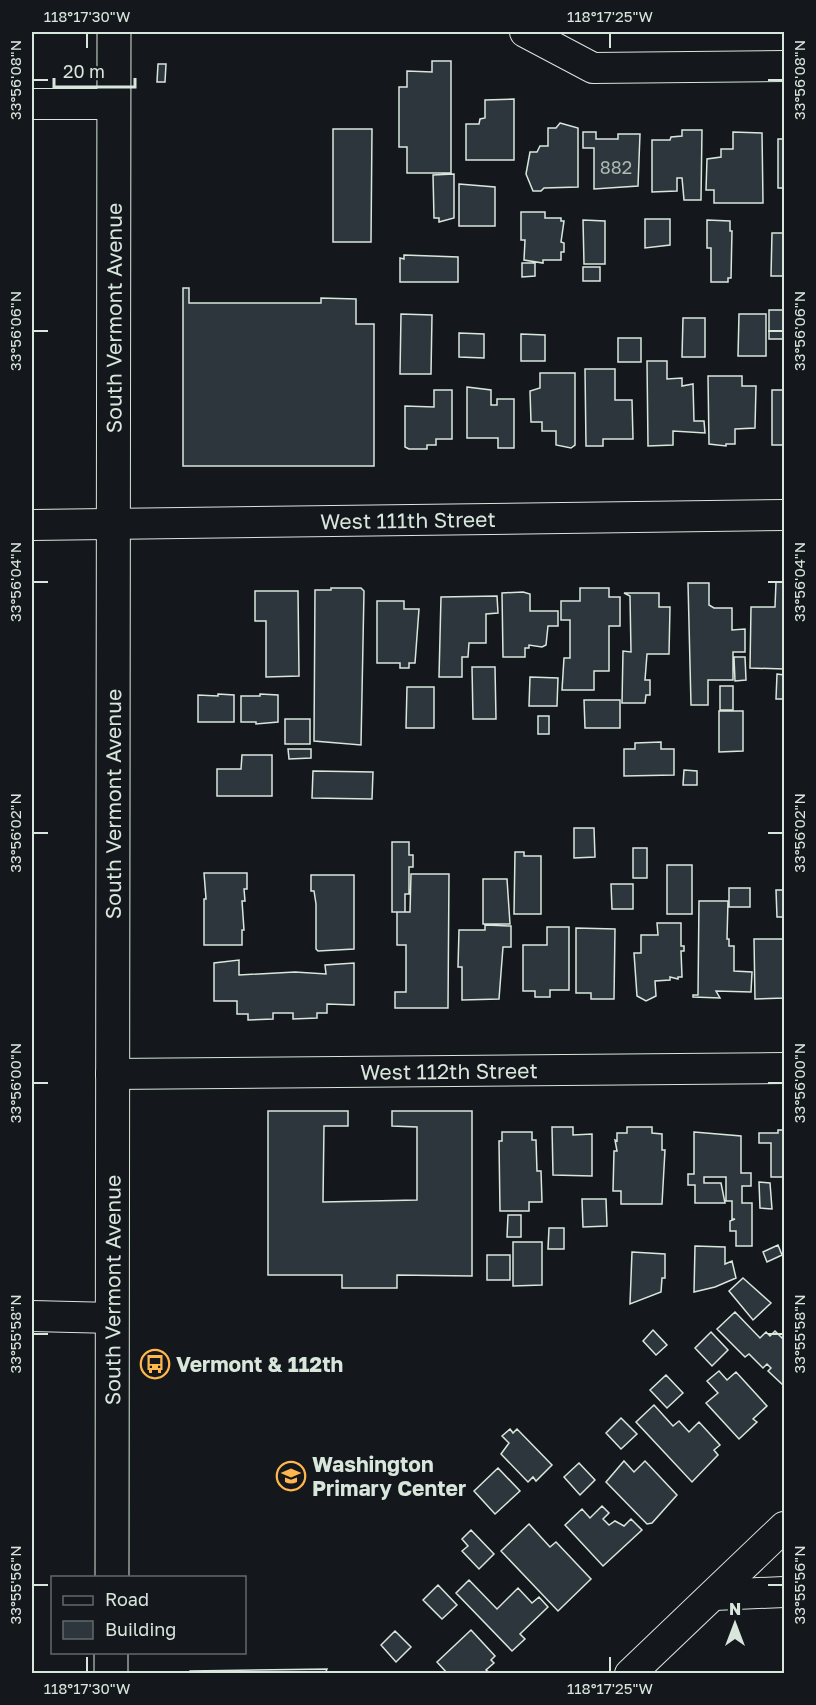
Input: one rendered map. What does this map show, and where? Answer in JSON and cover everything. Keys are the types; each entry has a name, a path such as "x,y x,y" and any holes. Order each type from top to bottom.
{"main road":[{"name":"South Vermont Avenue","path":"112,1576 114,32"},
{"path":"111,1654 111,1674"}],"street":[{"path":"525,32 593,68 784,66"},
{"path":"32,104 113,104"},
{"name":"West 111th Street","path":"32,525 784,516"},
{"name":"West 112th Street","path":"111,1074 784,1068"},
{"path":"32,1316 113,1318"},
{"path":"630,1674 784,1527"},
{"path":"714,1595 784,1592"}],"building":[{"path":"432,61 451,61 451,173 407,173 407,147 399,147 399,87 407,87 407,71 432,72"},
{"path":"158,64 166,64 165,82 157,82"},
{"path":"514,99 514,160 466,160 466,124 479,124 480,119 485,118 485,100"},
{"path":"560,123 578,128 578,187 544,188 541,191 533,191 526,174 530,152 537,152 540,146 548,146 548,128 556,128"},
{"path":"333,129 372,129 371,242 333,242"},
{"path":"682,130 702,130 701,200 684,200 682,178 677,178 677,191 652,192 652,140 670,140 671,137 682,136"},
{"path":"583,132 596,132 596,139 618,139 618,134 640,134 638,186 594,189 594,148 583,148"},
{"path":"733,132 762,133 763,203 714,203 714,190 706,190 707,159 721,157 721,149 733,149"},
{"path":"778,139 784,139 784,188 778,188"},
{"path":"454,174 454,218 439,222 439,218 434,218 433,175"},
{"path":"459,184 495,187 495,226 459,226"},
{"path":"521,212 545,212 545,218 561,218 561,221 564,221 561,242 564,243 564,252 561,252 561,260 543,260 543,263 524,260 525,240 521,240"},
{"path":"645,219 670,219 670,245 645,248"},
{"path":"583,220 605,221 605,264 584,264"},
{"path":"707,220 730,221 730,231 732,231 731,278 728,278 728,282 711,282 711,248 707,248"},
{"path":"772,233 784,233 784,276 771,276"},
{"path":"404,255 458,257 458,282 400,282 400,258 404,259"},
{"path":"522,263 535,263 535,276 522,277"},
{"path":"583,267 600,267 600,281 583,281"},
{"path":"183,288 189,288 189,303 321,303 321,298 356,299 356,324 374,324 374,466 183,466"},
{"path":"769,310 784,310 784,339 769,339"},
{"path":"401,314 432,315 431,374 400,374"},
{"path":"739,314 766,314 766,356 738,356"},
{"path":"683,318 705,318 705,357 682,357"},
{"path":"459,333 484,334 484,358 459,357"},
{"path":"521,334 545,335 545,361 521,361"},
{"path":"618,338 641,338 641,362 618,362"},
{"path":"647,361 667,361 667,379 682,378 682,386 693,384 694,421 704,421 705,433 673,431 673,445 648,446"},
{"path":"585,369 615,369 615,400 632,400 633,439 603,439 603,446 586,446"},
{"path":"540,373 575,373 575,445 571,448 556,445 556,431 542,431 542,422 531,422 530,391 540,388"},
{"path":"708,376 742,376 742,386 756,386 755,428 735,429 735,444 726,444 726,446 709,444"},
{"path":"467,387 491,390 491,405 497,405 497,399 514,399 514,448 498,448 498,438 467,438"},
{"path":"434,390 452,390 452,439 436,439 436,445 427,445 427,449 409,449 405,447 405,406 434,407"},
{"path":"772,390 784,390 784,445 772,445"},
{"path":"776,582 784,582 784,669 750,668 751,607 775,607"},
{"path":"688,583 709,583 709,605 714,608 732,608 732,630 745,629 745,652 733,652 733,680 708,680 708,705 691,705"},
{"path":"331,588 361,588 364,591 361,745 314,741 315,590 331,590"},
{"path":"580,588 609,588 609,597 620,597 620,626 609,626 609,671 594,671 594,690 562,690 564,658 570,658 570,620 561,620 561,601 580,601"},
{"path":"255,591 298,591 299,676 266,677 266,621 255,621"},
{"path":"502,593 530,594 530,611 558,611 558,626 548,626 546,645 542,647 529,645 529,648 525,648 525,657 503,657"},
{"path":"624,593 659,593 659,607 670,607 669,654 647,654 645,680 650,680 650,695 646,695 645,703 622,703 623,651 631,652 630,596"},
{"path":"497,596 498,613 486,614 486,643 469,643 468,657 462,657 462,677 439,677 441,597"},
{"path":"377,601 404,601 404,609 419,609 415,663 409,663 409,668 400,668 400,663 377,663"},
{"path":"734,657 745,657 746,680 735,681"},
{"path":"472,667 495,667 496,719 473,719"},
{"path":"777,674 784,675 784,699 776,699"},
{"path":"530,677 558,678 557,706 529,706"},
{"path":"720,686 733,686 733,710 720,710"},
{"path":"407,687 434,687 434,728 406,728"},
{"path":"218,694 234,695 234,722 198,722 198,695 218,696"},
{"path":"260,694 278,695 278,722 256,724 256,722 241,722 241,696 260,696"},
{"path":"584,700 620,700 620,728 585,728"},
{"path":"719,711 743,711 743,751 719,752"},
{"path":"538,716 549,716 549,734 538,734"},
{"path":"285,719 310,719 310,744 285,744"},
{"path":"661,742 661,749 674,749 674,775 624,776 624,749 635,749 635,743"},
{"path":"288,749 311,749 311,758 289,759"},
{"path":"242,755 272,755 272,796 217,796 217,769 241,769"},
{"path":"684,770 697,771 697,785 683,785"},
{"path":"313,771 373,772 372,799 312,798"},
{"path":"574,828 594,828 595,857 574,858"},
{"path":"392,842 409,842 409,855 413,855 413,867 409,867 409,894 405,894 405,912 392,912"},
{"path":"633,848 647,848 647,878 633,878"},
{"path":"515,852 524,852 524,856 541,856 541,914 514,914"},
{"path":"667,865 692,865 692,914 667,914"},
{"path":"204,873 247,873 247,889 244,889 245,901 242,901 244,930 242,930 242,945 204,945 204,899 206,899"},
{"path":"411,874 449,874 448,1008 395,1008 395,992 406,992 406,945 397,945 397,912 410,912"},
{"path":"311,875 354,875 354,949 318,951 316,949 316,904 314,891 311,891"},
{"path":"483,879 507,879 510,924 483,924"},
{"path":"611,884 633,884 633,909 612,909"},
{"path":"729,888 750,888 750,907 729,907"},
{"path":"776,890 784,890 784,917 777,917"},
{"path":"699,901 728,901 727,939 729,939 729,946 734,946 734,971 752,972 751,992 716,991 720,998 693,997 693,995 698,995"},
{"path":"657,923 681,923 681,946 684,946 684,951 681,951 682,977 655,981 656,996 646,1001 637,996 634,953 641,953 641,935 658,935"},
{"path":"485,925 511,926 511,947 503,947 499,999 462,1000 462,967 458,967 459,930 485,930"},
{"path":"547,927 569,927 569,990 550,990 550,997 535,997 535,991 523,991 523,945 547,945"},
{"path":"576,928 615,929 614,999 591,999 591,993 576,993"},
{"path":"754,939 784,939 784,998 755,999"},
{"path":"239,960 239,975 295,972 326,974 325,965 354,963 354,1005 327,1004 327,1013 317,1013 317,1018 293,1019 293,1013 273,1013 273,1019 248,1020 248,1014 237,1014 237,1001 214,1001 214,963"},
{"path":"268,1111 348,1111 348,1126 324,1126 323,1202 417,1200 417,1127 392,1126 392,1111 472,1111 472,1276 397,1275 397,1288 342,1288 342,1275 268,1275"},
{"path":"552,1127 573,1127 573,1135 592,1134 592,1176 553,1175"},
{"path":"627,1127 652,1127 652,1133 662,1134 662,1150 665,1150 662,1204 621,1204 621,1191 613,1191 614,1151 617,1151 615,1140 617,1141 617,1133 627,1133"},
{"path":"778,1130 784,1130 784,1177 771,1177 771,1143 759,1143 759,1133 778,1133"},
{"path":"502,1132 532,1132 532,1140 536,1140 537,1171 541,1171 542,1202 529,1202 529,1211 500,1211 499,1141 502,1141"},
{"path":"694,1132 741,1136 741,1173 751,1173 751,1186 742,1186 742,1203 752,1203 752,1246 736,1246 736,1231 730,1231 730,1221 735,1219 732,1219 732,1201 726,1201 726,1177 704,1177 704,1183 721,1183 725,1203 695,1203 695,1185 688,1185 688,1174 694,1174"},
{"path":"759,1182 770,1183 772,1209 760,1208"},
{"path":"582,1199 606,1199 607,1226 583,1227"},
{"path":"508,1215 521,1215 521,1237 507,1237"},
{"path":"549,1228 564,1228 564,1249 548,1249"},
{"path":"513,1242 542,1242 542,1285 513,1286"},
{"path":"778,1245 782,1255 767,1262 763,1252"},
{"path":"695,1246 725,1247 725,1264 732,1261 736,1278 715,1287 694,1292"},
{"path":"632,1252 665,1254 665,1278 662,1278 661,1292 630,1304"},
{"path":"487,1255 510,1255 510,1280 487,1280"},
{"path":"743,1278 771,1303 753,1320 729,1291"},
{"path":"735,1312 760,1338 766,1332 770,1336 775,1331 782,1338 784,1336 783,1385 768,1371 771,1368 767,1364 763,1368 749,1354 745,1357 717,1329"},
{"path":"653,1330 667,1345 656,1355 643,1341"},
{"path":"711,1332 728,1350 712,1366 695,1348"},
{"path":"719,1371 727,1380 736,1372 767,1406 753,1419 757,1422 739,1439 706,1403 718,1393 707,1381"},
{"path":"666,1375 683,1393 667,1408 650,1390"},
{"path":"654,1405 673,1426 679,1421 689,1432 699,1422 720,1445 714,1450 718,1455 692,1482 636,1422"},
{"path":"621,1418 637,1434 621,1449 606,1433"},
{"path":"510,1429 513,1433 517,1429 552,1465 536,1481 533,1477 528,1482 501,1454 509,1443 502,1436"},
{"path":"624,1461 634,1472 645,1461 677,1495 652,1523 647,1524 606,1482"},
{"path":"579,1463 595,1480 580,1495 564,1477"},
{"path":"498,1468 520,1491 495,1514 474,1491"},
{"path":"602,1506 609,1513 603,1519 609,1525 615,1521 624,1526 631,1519 642,1530 603,1566 565,1525 582,1509 590,1518"},
{"path":"529,1524 550,1547 556,1542 591,1579 558,1611 501,1551"},
{"path":"471,1530 494,1554 479,1569 462,1551 468,1546 462,1539"},
{"path":"469,1580 497,1609 518,1588 532,1603 539,1597 548,1607 520,1634 525,1639 512,1651 456,1593"},
{"path":"438,1585 457,1605 442,1619 423,1600"},
{"path":"471,1630 495,1656 491,1660 494,1663 486,1670 489,1672 448,1674 437,1662"},
{"path":"395,1631 411,1647 396,1662 381,1645"},
{"path":"327,1669 325,1674 190,1674 190,1671"}],"place":[{"name":"Vermont & 112th","path":"155,1364"},
{"name":"Washington Primary Center","path":"291,1476"}]}
